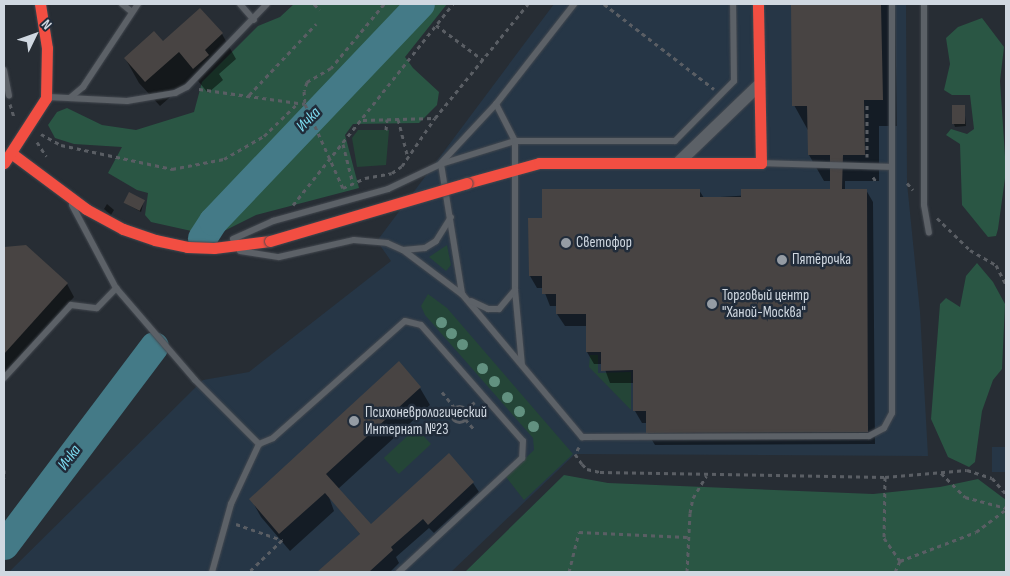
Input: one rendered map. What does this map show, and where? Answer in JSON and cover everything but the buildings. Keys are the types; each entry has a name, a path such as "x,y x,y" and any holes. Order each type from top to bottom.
{"street":[{"path":"4,163 46,98 47,48 40,4"},
{"path":"11,153 67,195 122,229 187,247 214,248 270,241 539,163 761,163 758,86 758,4"},
{"path":"679,162 758,86"}],"lane":[{"path":"122,4 132,12"},
{"path":"71,97 83,87 138,4"},
{"path":"240,4 254,20"},
{"path":"46,98 71,97 127,101 175,93 187,87 254,20 266,4"},
{"path":"440,164 496,104 574,4"},
{"path":"214,248 273,221 388,189 440,164 515,141 675,141 734,81 733,4"},
{"path":"440,164 452,216 462,294 582,437 869,436 884,428 892,413 892,4"},
{"path":"924,4 924,205 929,233"},
{"path":"4,70 8,96"},
{"path":"496,104 515,141 516,290 522,366"},
{"path":"761,163 892,167"},
{"path":"67,195 116,288 170,350 259,444"},
{"path":"403,250 425,248 436,241 452,216"},
{"path":"214,248 280,257 354,240 371,240 403,250 481,306 499,309 516,290"},
{"path":"4,378 71,305 97,308 116,288"},
{"path":"212,572 226,520 259,444 273,438 405,321 421,324 523,441 522,458 400,572"}],"path":[{"path":"314,4 320,10"},
{"path":"384,4 331,68 307,82 305,104 343,188 372,176 392,173 408,159 435,118 528,4"},
{"path":"291,207 453,4"},
{"path":"604,4 722,94"},
{"path":"249,96 316,24"},
{"path":"436,25 483,60"},
{"path":"187,87 305,104"},
{"path":"46,156 37,141 41,134 61,145 142,164 172,169 201,164 224,159 264,136 298,103"},
{"path":"867,105 866,167 877,183"},
{"path":"362,120 435,118"},
{"path":"386,130 387,119"},
{"path":"398,119 408,159"},
{"path":"343,144 353,184"},
{"path":"907,183 924,205 970,250 996,265 1006,285"},
{"path":"442,392 455,408 466,410 465,419"},
{"path":"455,408 454,419 465,419 475,430"},
{"path":"582,437 576,454 587,469 706,476 885,477 966,470 992,478 1006,494"},
{"path":"4,470 4,478"},
{"path":"940,473 965,497 1006,508"},
{"path":"687,572 687,537 693,498 706,476"},
{"path":"885,477 884,538 900,561"},
{"path":"895,572 900,561 976,532 1006,508"},
{"path":"226,520 282,540 249,572"},
{"path":"569,572 579,532 687,537"}],"shaded area":[{"path":"554,4 906,4 907,183 920,312 928,456 575,454 451,572 9,572 203,380 249,372 391,261 377,241"},
{"path":"992,447 1006,447 1006,472 992,472"}],"green space":[{"path":"294,4 412,4 205,217 196,232 151,222 145,215 148,193 137,190 108,173 122,147 74,144 55,138 48,125 57,112 67,108 102,125 136,130 194,112 202,82 258,26 280,17"},
{"path":"427,4 447,4 405,57 413,68 439,92 437,105 419,123 353,124 345,135 359,188 256,215 222,232 213,230"},
{"path":"982,18 1004,47 1000,81 1006,171 998,229 996,236 988,237 962,205 960,144 946,135 951,129 967,134 974,129 970,95 952,95 944,90 950,64 946,38 958,27"},
{"path":"358,130 389,130 386,165 357,167 352,138"},
{"path":"447,245 451,265 446,271 429,257"},
{"path":"977,263 993,282 1005,304 1002,369 993,380 982,411 975,462 969,467 948,457 931,419 940,304 946,298 960,307 966,276"},
{"path":"428,294 447,308 573,454 524,500 506,477 534,450 533,438 425,315 421,306"},
{"path":"590,355 598,355 598,373 631,372 631,410 589,367"},
{"path":"416,428 431,444 399,474 384,458"},
{"path":"564,475 608,483 873,494 940,487 978,479 1006,500 1006,572 465,572"}],"waterway":[{"name":"Ичка","path":"202,238 213,221 420,4"},
{"name":"Ичка","path":"4,545 154,346"}],"traffic: jam":[{"path":"4,163 46,98 47,48 40,4"},
{"path":"467,183 539,163 761,163 758,4"},
{"path":"11,153 86,209 123,229 155,240 187,247 214,248 270,241"},
{"path":"270,241 467,183"}],"place":[{"name":"Светофор","path":"566,243"},
{"name":"Пятёрочка","path":"782,260"},
{"name":"Торговый центр \"Ханой-Москва\"","path":"712,304"},
{"name":"Психоневрологический Интернат №23","path":"354,421"}]}
